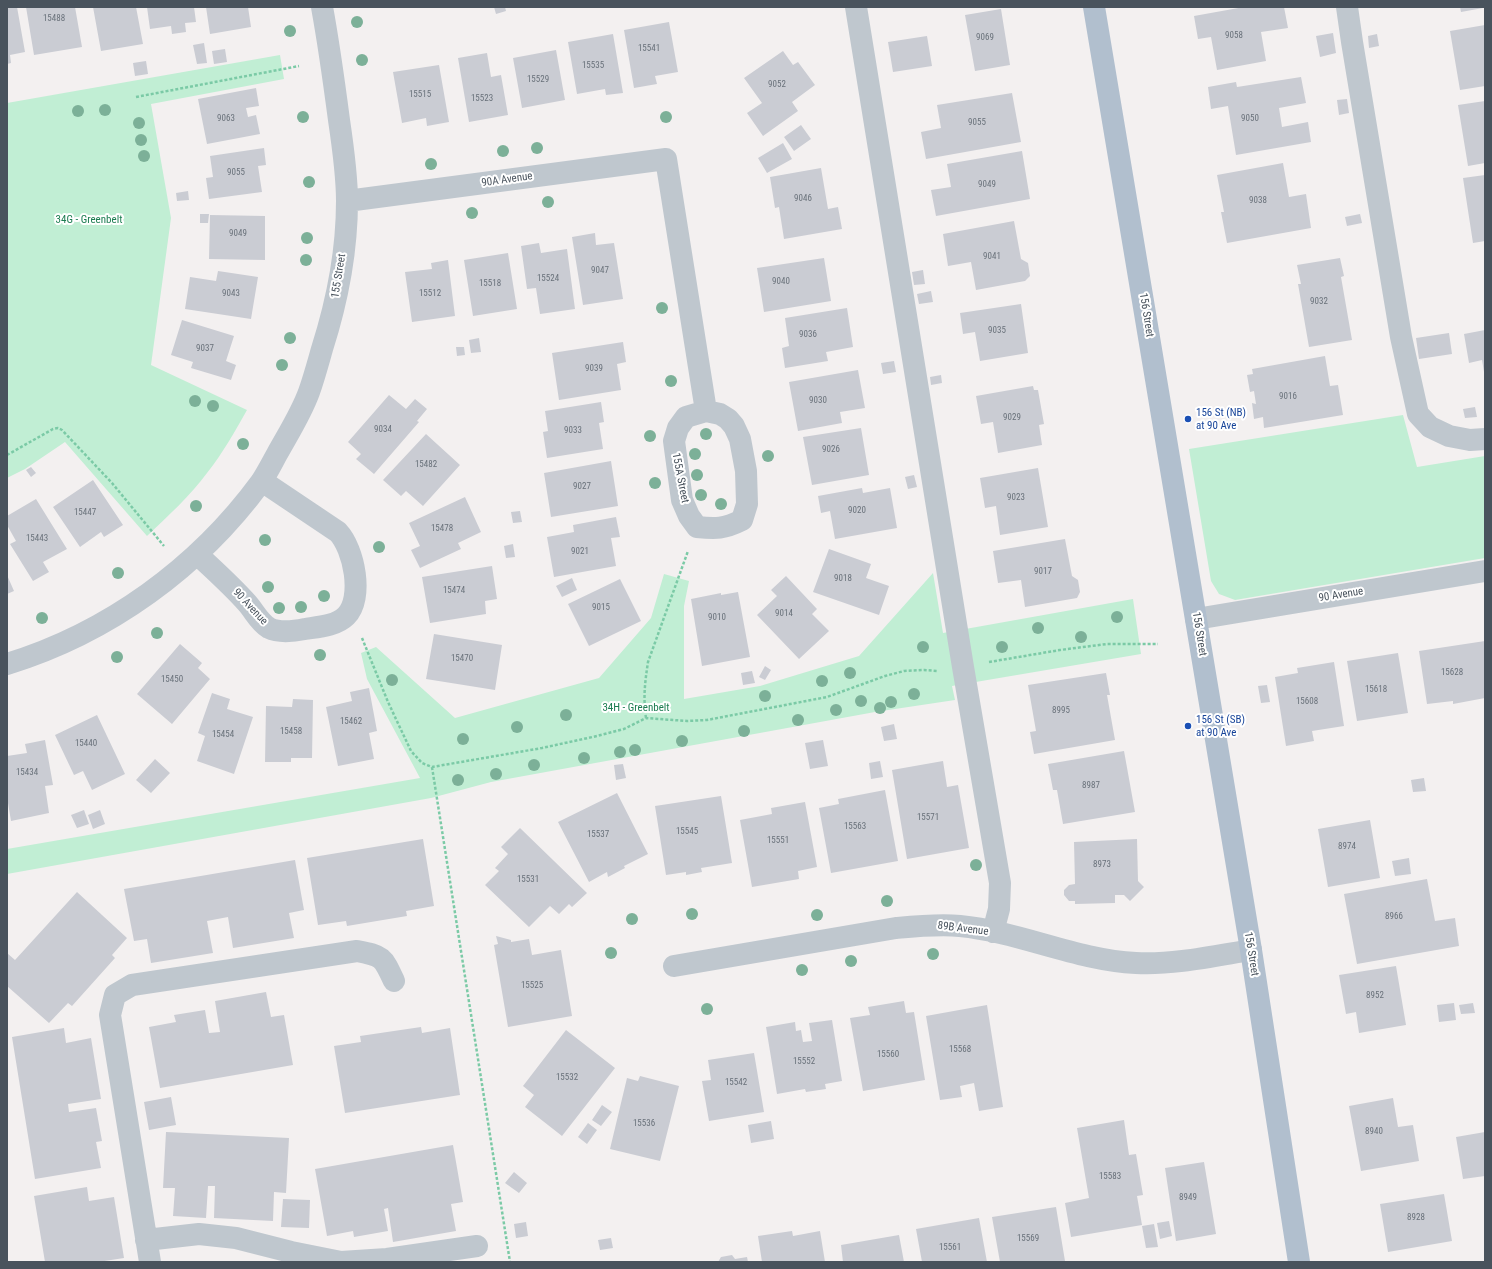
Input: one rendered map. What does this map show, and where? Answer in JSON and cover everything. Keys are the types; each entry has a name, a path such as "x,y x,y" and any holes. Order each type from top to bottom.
{"main road":[{"name":"156 Street","path":"1094,7 1251,950 1299,1262"}],"street":[{"name":"155 Street","path":"197,554 230,520 262,481 295,422 309,392 330,326 339,283 347,201 344,156 322,7"},
{"path":"856,7 960,651 1000,883 1000,909 993,932"},
{"path":"1347,7 1400,329 1418,414 1430,427 1449,436 1470,440 1485,439"},
{"name":"90A Avenue","path":"347,201 666,159 706,411"},
{"name":"155A Street","path":"706,411 720,414 728,419 734,426 740,439 746,471 747,504 742,520 728,527 716,529 697,526 689,516 682,500 674,441 678,428 686,417 706,411"},
{"name":"90 Avenue","path":"197,554 246,602 260,622 270,628 284,631 314,628 334,623 346,616 353,605 357,589 348,549 342,536 262,481"},
{"path":"7,664 54,647 87,632 118,615 175,574 197,554"},
{"name":"90 Avenue","path":"1196,619 1485,571"},
{"name":"89B Avenue","path":"674,966 896,928 927,925 961,926 993,932 1089,956 1136,963 1184,961 1251,950"},
{"path":"150,1262 110,1015 115,995 132,985 356,951 376,954 386,963 394,981"},
{"path":"146,1240 199,1234 236,1238 291,1252 341,1262 387,1259 477,1246"}],"path":[{"path":"136,97 299,66"},
{"path":"7,456 53,429 58,428 62,430 112,483 167,549"},
{"path":"646,718 643,700 648,662 688,551"},
{"path":"361,636 391,709 411,751 422,763 432,767 542,748 597,736 624,729 646,718 687,721 707,720 827,697 885,676 904,671 941,671"},
{"path":"985,663 1060,650 1107,644 1158,644"},
{"path":"432,767 510,1262"}],"green space":[{"name":"34G - Greenbelt","path":"280,55 284,79 151,104 171,218 151,365 247,410 224,450 193,490 147,536 65,442 25,469 7,478 7,103"},
{"path":"1403,415 1417,467 1485,456 1485,558 1235,600 1219,594 1211,581 1189,449"},
{"name":"34H - Greenbelt","path":"933,573 943,633 1133,599 1141,654 952,686 955,700 875,712 491,782 431,798 7,874 7,849 420,778 367,679 361,653 376,647 455,718 599,678 651,618 664,574 689,581 684,606 684,699 760,686 859,656"}],"building":[{"path":"7,7 17,7 25,52 10,55 11,63 7,64"},
{"path":"26,7 75,7 82,47 34,55"},
{"path":"93,7 136,7 143,44 101,51"},
{"path":"147,7 194,7 196,22 185,23 186,32 172,34 171,26 150,29"},
{"path":"206,7 248,7 251,27 210,34"},
{"path":"494,7 505,7 506,11 496,14"},
{"path":"1244,7 1284,7 1288,28 1261,32 1266,61 1217,70 1211,37 1198,39 1194,16"},
{"path":"1460,7 1483,7 1483,8 1461,12"},
{"path":"1001,9 1010,65 975,71 965,15"},
{"path":"669,22 678,72 655,76 657,84 634,88 624,30"},
{"path":"1485,25 1485,86 1460,90 1450,31"},
{"path":"1333,33 1336,53 1320,57 1316,36"},
{"path":"613,34 623,93 606,95 605,89 577,94 568,42"},
{"path":"1377,34 1379,46 1369,48 1368,36"},
{"path":"927,36 932,66 893,72 888,42"},
{"path":"204,43 207,63 197,64 193,45"},
{"path":"225,49 227,62 214,64 212,51"},
{"path":"556,50 565,100 522,108 513,58"},
{"path":"783,51 793,65 798,62 815,85 792,102 798,111 763,136 747,113 762,103 744,78"},
{"path":"487,53 491,77 501,75 508,115 469,122 458,58"},
{"path":"146,61 148,74 135,76 133,63"},
{"path":"439,65 449,122 427,126 426,118 402,123 393,72"},
{"path":"1301,77 1306,103 1279,108 1282,127 1308,122 1311,142 1236,155 1228,106 1211,109 1208,87 1236,82 1237,87"},
{"path":"256,88 259,106 246,108 248,117 256,115 260,134 207,144 198,99"},
{"path":"1012,93 1021,142 926,159 921,132 941,128 937,105"},
{"path":"1347,99 1349,113 1339,115 1337,100"},
{"path":"1485,101 1485,163 1468,166 1458,105"},
{"path":"801,125 811,139 794,151 784,137"},
{"path":"783,143 792,159 767,173 758,158"},
{"path":"264,148 266,165 258,166 262,192 209,199 206,178 213,177 210,156"},
{"path":"1022,151 1030,199 936,216 931,190 951,187 947,164"},
{"path":"1283,163 1289,197 1306,194 1311,228 1227,243 1221,212 1224,212 1217,175"},
{"path":"821,168 828,209 838,207 842,229 784,239 779,207 775,208 770,177"},
{"path":"1485,175 1485,241 1473,243 1463,178"},
{"path":"188,191 189,200 177,201 176,193"},
{"path":"200,214 209,214 208,223 200,223"},
{"path":"1360,214 1362,223 1347,226 1345,217"},
{"path":"210,215 265,216 265,260 209,259"},
{"path":"1014,221 1021,259 1028,263 1030,276 1025,281 976,290 971,262 948,266 943,234"},
{"path":"595,233 596,245 614,243 623,299 583,305 572,237"},
{"path":"539,243 541,253 567,249 575,309 540,314 536,288 527,289 521,246"},
{"path":"508,253 517,309 473,316 464,260"},
{"path":"824,258 831,301 764,312 757,268"},
{"path":"1340,258 1344,276 1341,277 1352,340 1309,347 1298,284 1301,284 1297,265"},
{"path":"448,260 455,316 412,322 405,272 432,269 431,263"},
{"path":"923,270 925,284 914,285 912,272"},
{"path":"218,271 258,277 251,319 185,309 190,277 216,281"},
{"path":"931,291 933,302 919,304 917,294"},
{"path":"1021,304 1028,353 980,361 975,332 963,334 960,313"},
{"path":"847,308 853,347 826,352 828,361 785,368 782,348 789,346 785,318"},
{"path":"182,320 234,336 226,361 236,365 231,380 191,368 193,362 171,355"},
{"path":"1485,330 1484,372 1482,360 1469,363 1464,334"},
{"path":"1449,333 1452,354 1419,359 1416,338"},
{"path":"479,338 481,352 471,353 469,340"},
{"path":"623,342 626,362 617,364 621,390 559,400 552,353"},
{"path":"456,347 464,347 465,355 457,356"},
{"path":"1325,356 1330,386 1338,385 1343,415 1264,428 1263,417 1254,419 1252,403 1256,404 1254,391 1250,392 1247,375 1253,374 1252,369"},
{"path":"894,361 896,372 883,374 881,363"},
{"path":"858,370 865,408 840,412 842,423 798,431 789,382"},
{"path":"941,375 942,383 931,385 930,377"},
{"path":"1033,386 1034,390 1038,390 1044,424 1039,425 1042,445 998,453 993,422 981,424 976,396"},
{"path":"389,395 406,409 415,399 427,409 417,421 419,422 374,474 356,459 361,454 348,442"},
{"path":"601,402 604,422 599,423 603,449 547,458 543,432 548,431 545,411"},
{"path":"1475,407 1477,417 1465,418 1463,409"},
{"path":"861,428 869,475 812,485 803,437"},
{"path":"426,434 460,465 423,506 406,491 401,496 383,480"},
{"path":"611,461 618,506 551,517 544,473"},
{"path":"31,467 36,473 31,477 26,470"},
{"path":"1038,468 1048,527 1000,535 996,506 985,508 980,478"},
{"path":"914,475 917,487 908,489 905,477"},
{"path":"93,480 123,525 104,537 101,532 80,547 53,507"},
{"path":"862,488 863,493 890,488 897,528 835,539 830,511 821,513 818,496"},
{"path":"465,497 481,532 458,543 461,549 420,568 411,550 420,546 409,523"},
{"path":"36,499 67,549 43,562 49,572 33,581 10,544 16,541 7,525 7,516"},
{"path":"520,511 522,522 513,523 511,512"},
{"path":"616,517 620,537 611,538 616,566 554,577 547,537 574,532 573,525"},
{"path":"1065,539 1072,576 1078,580 1080,592 1077,598 1025,607 1021,580 998,583 993,551"},
{"path":"513,544 515,557 506,558 504,546"},
{"path":"829,549 871,564 866,578 889,586 879,615 813,592"},
{"path":"492,566 497,599 485,601 486,614 430,623 422,577"},
{"path":"7,575 14,591 7,594"},
{"path":"786,576 817,609 812,614 829,631 799,659 757,615 777,596 771,590"},
{"path":"572,578 577,590 562,597 556,586"},
{"path":"620,579 641,621 589,646 568,604"},
{"path":"738,592 750,657 702,666 691,599 721,593 721,595"},
{"path":"434,634 502,645 495,690 426,679"},
{"path":"1485,641 1485,698 1453,704 1453,701 1427,704 1419,651"},
{"path":"180,644 202,663 198,668 210,679 172,724 137,694"},
{"path":"1398,653 1408,713 1357,721 1347,661"},
{"path":"1334,662 1344,726 1312,731 1314,741 1286,746 1275,677 1298,673 1297,668"},
{"path":"765,666 771,670 765,680 759,677"},
{"path":"752,671 755,683 743,685 741,673"},
{"path":"1106,673 1110,695 1107,695 1115,740 1034,754 1030,732 1036,731 1028,685"},
{"path":"1267,685 1270,702 1261,703 1258,686"},
{"path":"369,688 377,731 369,733 374,759 338,766 326,707 352,701 350,692"},
{"path":"212,693 230,699 227,709 253,717 234,774 197,761 205,736 198,733"},
{"path":"293,699 313,700 312,758 291,758 291,762 265,762 266,706 292,707"},
{"path":"97,715 125,774 92,790 83,771 74,775 55,735"},
{"path":"894,724 897,739 884,741 881,727"},
{"path":"45,740 53,785 45,786 49,813 11,821 7,797 7,756 27,753 25,744"},
{"path":"823,740 828,766 810,769 805,743"},
{"path":"1124,751 1135,812 1063,824 1057,790 1053,790 1048,764"},
{"path":"155,759 170,773 151,793 136,780"},
{"path":"880,761 883,777 871,779 869,763"},
{"path":"943,761 947,787 958,785 969,848 907,859 892,770"},
{"path":"623,764 626,778 616,780 614,765"},
{"path":"1424,778 1426,791 1413,792 1411,780"},
{"path":"885,790 898,861 831,873 819,808 839,804 838,799"},
{"path":"617,793 648,854 624,866 625,868 608,877 607,872 589,882 558,822"},
{"path":"721,796 732,863 701,868 702,872 686,875 686,872 666,875 655,806"},
{"path":"805,802 817,867 798,871 799,879 752,887 740,820 772,814 771,808"},
{"path":"84,810 89,824 77,828 71,815"},
{"path":"100,810 105,824 93,829 88,815"},
{"path":"1370,820 1380,878 1328,887 1318,829"},
{"path":"520,828 587,893 572,907 569,904 559,914 550,906 529,927 485,885 499,871 495,868 508,854 501,847"},
{"path":"423,839 434,906 406,911 407,916 347,926 346,921 318,925 307,858"},
{"path":"1137,839 1138,881 1144,887 1130,901 1124,895 1115,895 1115,903 1075,904 1075,901 1069,901 1064,895 1064,890 1069,885 1075,884 1074,842"},
{"path":"1409,858 1411,874 1395,876 1392,861"},
{"path":"295,860 304,910 289,913 294,938 233,948 228,917 207,921 213,953 151,963 147,939 134,941 124,889"},
{"path":"1427,879 1435,921 1455,918 1459,946 1357,964 1344,894"},
{"path":"77,892 127,938 112,955 115,958 72,1006 68,1003 49,1023 7,986 7,953 15,960"},
{"path":"496,936 511,940 511,942 529,939 532,955 561,950 572,1016 508,1027 494,945 498,944"},
{"path":"1396,966 1406,1025 1359,1033 1356,1012 1346,1014 1339,975"},
{"path":"266,992 271,1017 284,1015 293,1065 160,1088 149,1027 176,1022 174,1015 205,1010 209,1033 220,1032 215,1001"},
{"path":"904,1001 906,1013 914,1012 925,1080 863,1091 850,1018 870,1015 868,1007"},
{"path":"1454,1003 1456,1020 1439,1022 1437,1005"},
{"path":"1473,1003 1475,1013 1461,1014 1459,1005"},
{"path":"987,1005 1003,1107 979,1111 974,1083 960,1086 962,1097 940,1100 926,1016"},
{"path":"832,1020 842,1081 825,1084 826,1089 806,1092 805,1089 777,1094 766,1027 795,1022 796,1031 801,1030 803,1042 812,1041 809,1023"},
{"path":"421,1027 422,1033 450,1028 460,1095 345,1113 334,1046 361,1042 360,1036"},
{"path":"64,1028 66,1043 91,1038 101,1099 68,1104 69,1112 96,1108 102,1141 96,1142 101,1168 35,1179 12,1037"},
{"path":"566,1030 615,1068 562,1136 525,1107 534,1095 523,1086"},
{"path":"754,1053 764,1112 709,1121 702,1081 711,1080 708,1060"},
{"path":"640,1076 679,1086 660,1161 610,1149 627,1078 638,1081"},
{"path":"171,1097 176,1125 149,1130 144,1102"},
{"path":"1393,1098 1398,1127 1413,1125 1419,1161 1361,1171 1349,1106"},
{"path":"602,1105 612,1112 601,1126 592,1120"},
{"path":"1124,1120 1129,1155 1136,1154 1143,1195 1137,1196 1142,1225 1071,1237 1065,1203 1089,1198 1077,1128"},
{"path":"771,1121 774,1139 751,1143 748,1125"},
{"path":"588,1123 597,1130 587,1144 578,1137"},
{"path":"166,1132 289,1138 286,1193 274,1192 273,1221 214,1218 215,1186 208,1186 206,1218 173,1216 175,1188 163,1188"},
{"path":"1485,1132 1485,1176 1463,1179 1456,1137"},
{"path":"453,1145 463,1202 451,1204 456,1231 393,1242 388,1208 384,1209 388,1231 354,1237 353,1231 327,1236 315,1169"},
{"path":"1204,1162 1216,1234 1176,1241 1165,1168"},
{"path":"514,1172 527,1183 519,1193 505,1183"},
{"path":"87,1187 89,1201 114,1197 124,1258 98,1262 45,1262 34,1196"},
{"path":"1444,1194 1452,1241 1388,1252 1380,1204"},
{"path":"283,1199 310,1200 309,1228 281,1227"},
{"path":"1056,1207 1065,1261 1000,1262 992,1217"},
{"path":"979,1218 987,1262 922,1262 916,1229"},
{"path":"1169,1221 1172,1236 1160,1239 1157,1223"},
{"path":"526,1222 528,1236 516,1238 514,1224"},
{"path":"1154,1224 1158,1247 1146,1248 1142,1226"},
{"path":"792,1231 793,1236 820,1231 825,1262 762,1262 758,1236"},
{"path":"899,1235 904,1262 843,1262 841,1245"},
{"path":"611,1238 613,1248 600,1250 598,1240"},
{"path":"732,1255 735,1259 747,1257 748,1262 718,1262 721,1257"}],"place":[{"name":"156 St (NB) at 90 Ave","path":"1188,419"},
{"name":"156 St (SB) at 90 Ave","path":"1188,726"}]}
